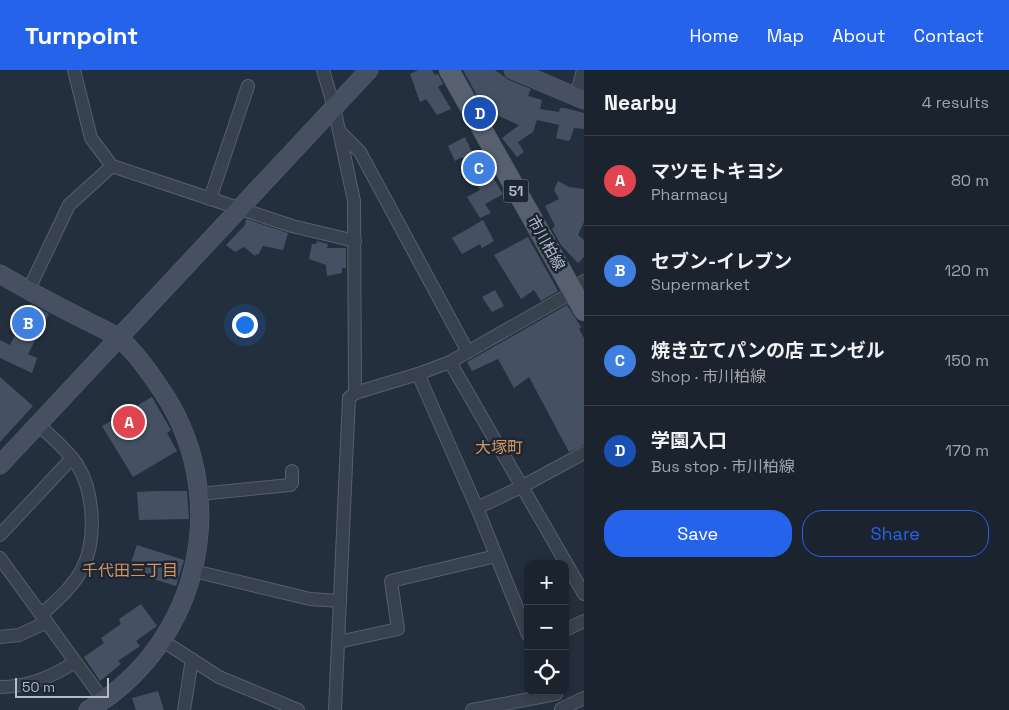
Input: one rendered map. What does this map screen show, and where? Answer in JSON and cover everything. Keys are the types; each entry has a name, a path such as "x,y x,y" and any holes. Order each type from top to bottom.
{"main road":[{"name":"市川柏線","path":"449,70 578,286 584,311"}],"street":[{"path":"74,70 91,138 112,166 292,226 355,241"},
{"path":"323,70 340,132 354,201 356,393"},
{"path":"0,465 120,339 239,208 369,70"},
{"path":"514,70 580,99 583,70"},
{"path":"210,199 248,86"},
{"path":"340,132 360,152 468,352"},
{"path":"28,290 69,205 112,166"},
{"path":"0,274 120,339 149,371 181,424 190,448 199,494 198,542 194,571 188,591 163,641 141,668 104,701 88,710"},
{"path":"335,710 349,398 356,393 450,362 578,286"},
{"path":"450,362 521,488 584,594"},
{"path":"418,374 477,508 524,625"},
{"path":"0,637 19,635 44,618 83,568 89,548 92,510 84,478 72,458 38,424"},
{"path":"477,508 521,488 584,453"},
{"path":"0,535 72,458"},
{"path":"199,494 290,484 292,482 292,471"},
{"path":"338,642 398,629 391,581 496,556"},
{"path":"0,558 104,701"},
{"path":"194,571 310,598 340,601"},
{"path":"569,628 584,621"},
{"path":"163,641 219,677 298,710"},
{"path":"184,710 192,659"},
{"path":"0,687 30,684 45,679 75,662"},
{"path":"472,710 545,695"},
{"path":"556,695 561,710 584,698"}],"building":[{"path":"418,70 432,70 435,75 438,74 443,84 438,87 451,109 437,115 426,99 420,102 410,74"},
{"path":"463,70 495,70 509,80 531,89 528,96 542,100 540,109 559,112 560,108 565,108 584,113 584,129 574,128 568,141 556,138 559,125 537,120 533,132 518,142 524,152 517,157 502,138 519,125 485,110"},
{"path":"465,137 475,159 480,156 503,194 485,204 491,213 480,218 467,197 480,190 462,157 455,161 448,146"},
{"path":"558,181 569,187 584,189 584,222 578,235 584,240 584,257 578,263 561,245 552,229 555,226 545,206 559,199 554,190"},
{"path":"246,219 288,233 283,250 263,246 258,255 256,254 255,256 244,247 235,252 226,245 245,225"},
{"path":"483,220 494,241 482,248 480,244 462,254 452,238"},
{"path":"528,237 558,291 541,301 534,290 521,299 494,255"},
{"path":"317,241 328,244 327,248 346,248 346,268 342,268 342,273 327,276 326,265 309,259 312,244 316,244"},
{"path":"495,290 504,306 492,312 482,297"},
{"path":"31,304 49,314 28,354 37,358 32,373 0,358 0,340 10,345"},
{"path":"567,305 581,327 579,329 584,338 584,445 569,452 529,377 514,388 498,359 472,371 467,362"},
{"path":"0,377 33,406 0,442"},
{"path":"152,397 171,430 167,433 177,451 133,477 102,426"},
{"path":"187,491 189,519 139,520 137,492"},
{"path":"137,545 184,560 176,586 128,571"},
{"path":"141,604 157,626 136,641 140,646 118,661 121,664 100,681 84,657 104,643 101,638 121,624 119,619"},
{"path":"158,691 164,710 136,710 132,698"}],"place":[{"name":"学園入口","path":"480,113"},
{"name":"焼き立てパンの店 エンゼル","path":"479,168"},
{"name":"セブン-イレブン","path":"28,323"},
{"name":"マツモトキヨシ","path":"129,422"}],"district":[{"name":"大塚町","path":"499,447"},
{"name":"千代田三丁目","path":"130,570"}]}
